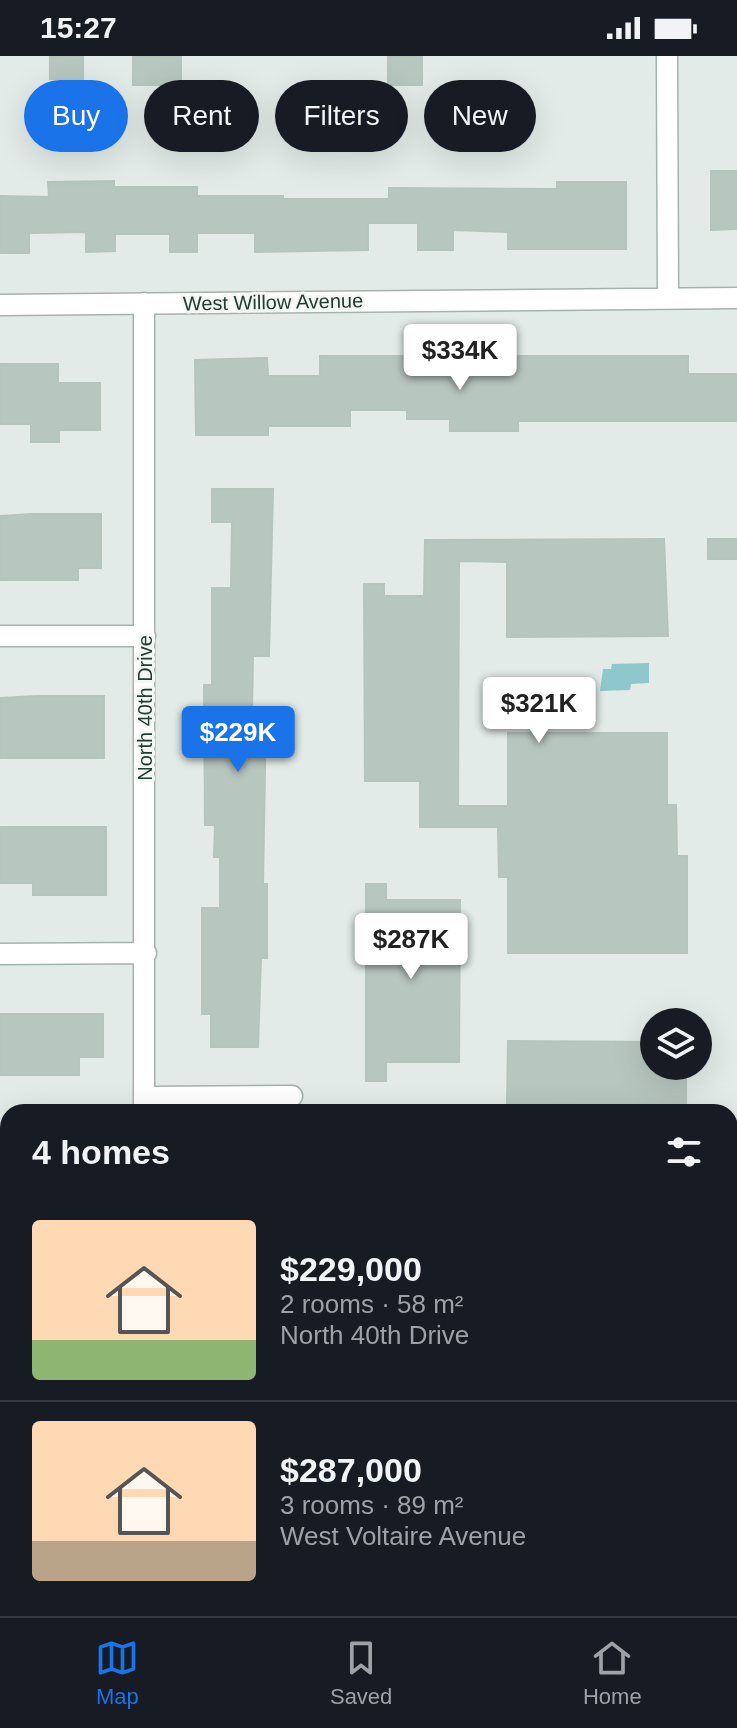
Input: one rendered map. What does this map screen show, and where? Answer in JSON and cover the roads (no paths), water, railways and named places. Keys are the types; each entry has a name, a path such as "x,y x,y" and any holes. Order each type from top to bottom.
{"street":[{"path":"667,56 668,298"},
{"name":"West Willow Avenue","path":"0,305 737,298"},
{"name":"North 40th Drive","path":"144,303 144,1104"},
{"path":"0,636 145,636"},
{"path":"0,954 146,953"},
{"path":"160,1104 292,1096"}],"water":[{"path":"649,663 649,683 631,684 630,690 600,691 603,669 611,669 612,664"}]}
